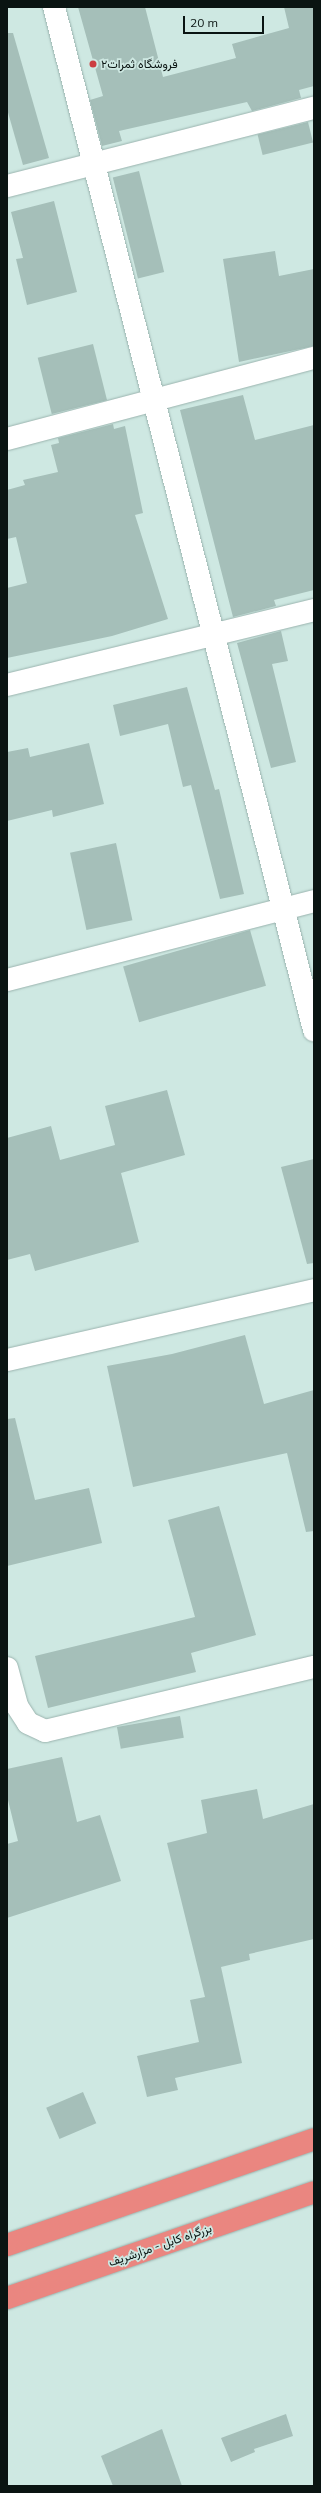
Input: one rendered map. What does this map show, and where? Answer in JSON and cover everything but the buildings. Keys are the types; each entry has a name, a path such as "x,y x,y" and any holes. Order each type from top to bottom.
{"highway":[{"path":"7,2245 314,2139"},
{"name":"بزرگراه کابل - مزارشریف","path":"7,2298 314,2192"}],"street":[{"path":"54,7 314,1030"},
{"path":"7,186 314,108"},
{"path":"7,439 153,399 314,358"},
{"path":"7,686 314,610"},
{"path":"7,980 314,902"},
{"path":"7,1360 314,1290"},
{"path":"7,1668 17,1706 28,1723 45,1731 314,1667"}],"place":[{"name":"فروشگاه ثمرات٢","path":"93,64"}]}
